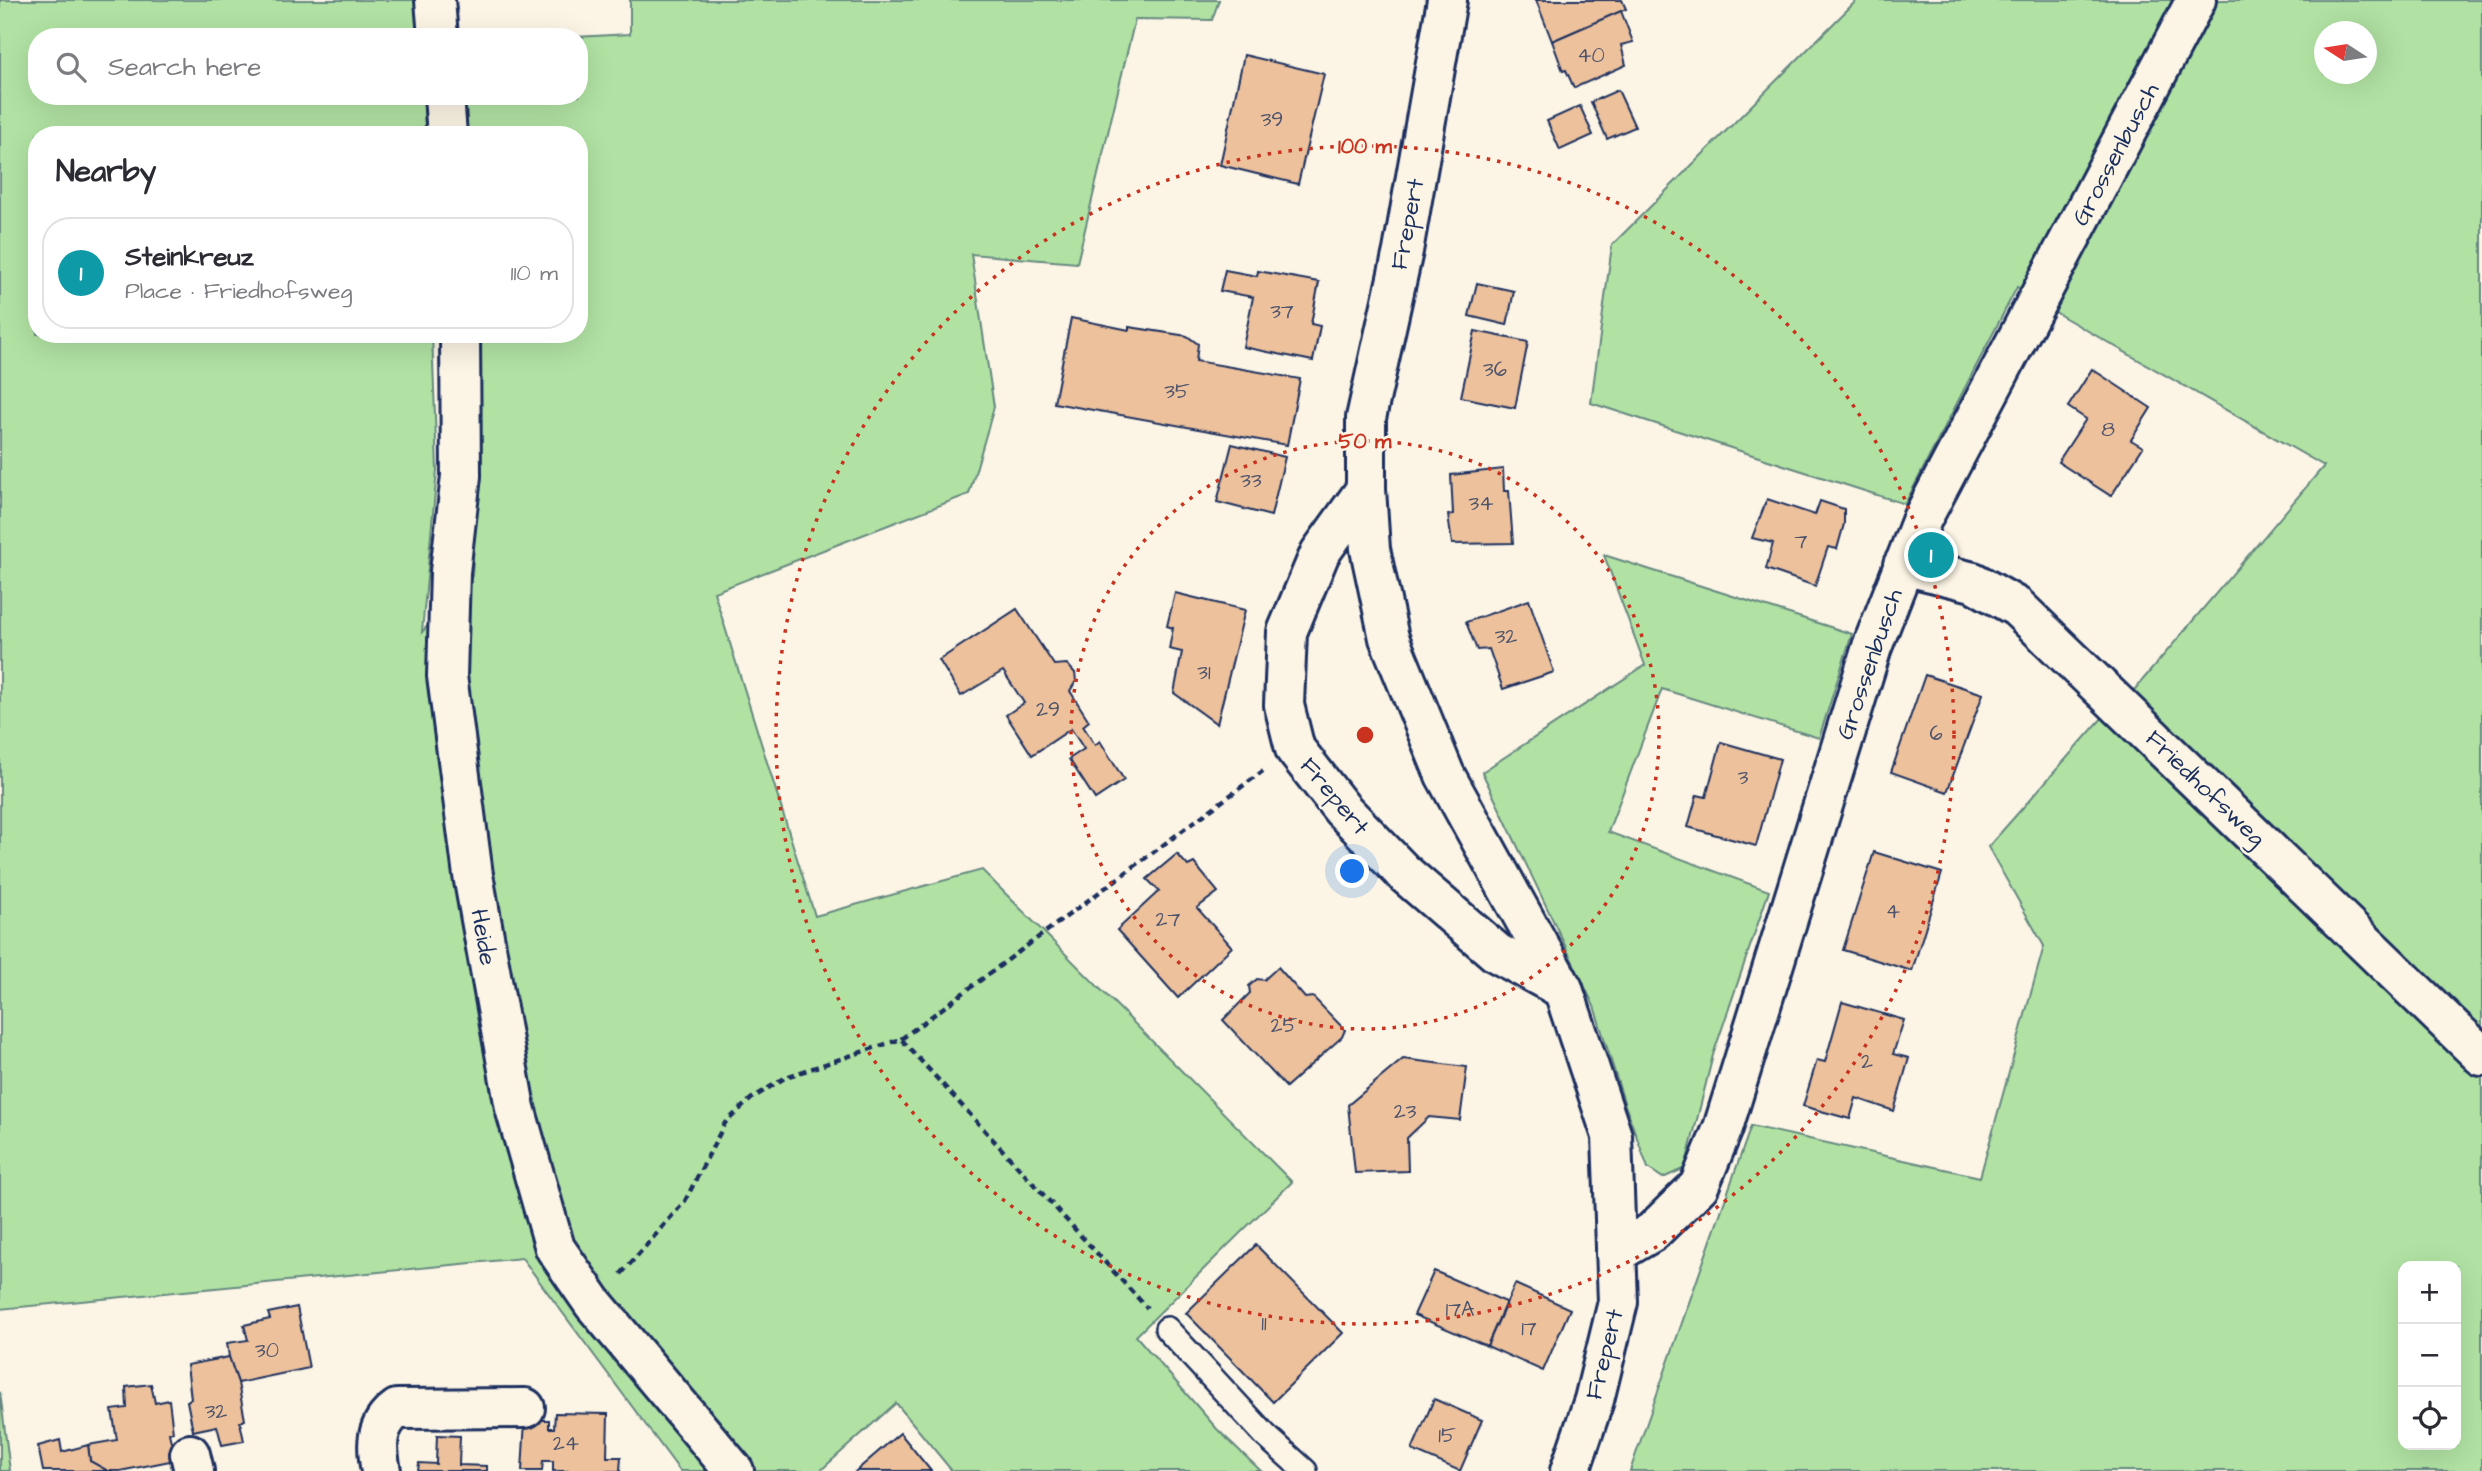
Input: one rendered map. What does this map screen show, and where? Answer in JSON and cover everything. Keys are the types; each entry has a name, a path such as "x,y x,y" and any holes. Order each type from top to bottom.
{"street":[{"path":"435,0 437,28"},
{"name":"Frepert","path":"1447,0 1403,251 1366,418 1366,489 1370,549 1389,638 1445,775 1563,989 1612,1136 1618,1303 1594,1400 1570,1471"},
{"name":"Grossenbusch","path":"1616,1253 1652,1232 1699,1186 1723,1128 1872,647 1922,519 2196,0"},
{"path":"445,105 446,126"},
{"name":"Heide","path":"460,343 461,476 450,572 447,676 473,875 515,1108 555,1248 593,1303 734,1471"},
{"name":"Frepert","path":"1366,489 1320,553 1287,632 1284,705 1295,749 1342,809 1404,873 1496,953 1563,989"},
{"name":"Friedhofsweg","path":"1903,565 1972,582 2017,607 2482,1056"},
{"path":"381,1471 378,1439 384,1418 397,1409 525,1408"}],"lane":[{"path":"1167,1329 1266,1436 1305,1471"}],"path":[{"path":"593,1303 653,1240 685,1201 725,1123 751,1098 786,1077 901,1039 1295,749"},
{"path":"901,1039 1167,1329"}],"green space":[{"path":"0,0 416,0 418,28 28,28 28,105 424,105 425,126 28,126 28,343 432,343 437,470 422,632 472,576 477,479 474,343 588,343 588,126 465,126 464,105 588,105 588,36 630,34 630,0 1219,0 1212,20 1135,19 1077,263 971,254 994,407 969,494 714,592 815,916 982,870 1292,1182 1136,1336 1217,1429 1261,1471 952,1471 896,1403 820,1471 680,1471 522,1258 0,1309"},
{"path":"1857,0 2482,0 2482,1471 1630,1471 1751,1126 1980,1177 2044,946 1988,847 2103,717 2135,689 2324,466 2060,315 2017,287 1905,504 1591,403 1612,245"},
{"path":"1604,555 1852,634 1819,738 1662,689 1608,832 1769,891 1713,1055 1685,1168 1663,1178 1648,1168 1594,1006 1482,772 1645,665"},
{"path":"0,1392 10,1471 0,1471"}],"building":[{"path":"1536,0 1622,0 1626,9 1552,41"},
{"path":"1621,11 1633,42 1621,45 1626,65 1574,88 1566,70 1563,71 1552,41"},
{"path":"1244,55 1324,74 1298,184 1220,165"},
{"path":"1618,90 1635,127 1607,139 1591,102"},
{"path":"1580,106 1593,135 1560,150 1547,121"},
{"path":"1225,270 1257,276 1258,271 1319,282 1311,324 1320,326 1313,361 1243,347 1253,297 1220,291"},
{"path":"1477,283 1514,291 1507,325 1469,316"},
{"path":"1071,318 1129,330 1129,327 1187,336 1198,344 1196,361 1300,379 1287,445 1054,403"},
{"path":"1475,331 1528,342 1515,408 1461,397"},
{"path":"2092,369 2151,408 2131,440 2143,447 2111,496 2058,462 2086,419 2068,407"},
{"path":"1232,444 1285,457 1271,516 1217,502"},
{"path":"1503,469 1504,491 1509,491 1513,543 1452,544 1448,515 1453,514 1451,475"},
{"path":"1767,499 1815,515 1820,501 1844,509 1844,524 1837,549 1828,547 1815,586 1766,569 1773,543 1752,538"},
{"path":"1175,593 1245,610 1217,724 1174,693 1182,652 1169,649 1173,628 1167,626"},
{"path":"1529,600 1554,672 1503,689 1489,649 1477,650 1466,622"},
{"path":"1017,609 1054,665 1067,664 1075,673 1076,681 1070,691 1089,721 1083,726 1095,745 1100,741 1124,780 1095,799 1069,759 1084,749 1071,729 1032,755 1006,715 1024,703 1003,671 961,696 939,660"},
{"path":"1925,675 1983,694 1947,792 1891,772"},
{"path":"1721,742 1780,759 1756,846 1688,827 1697,795 1706,797"},
{"path":"1874,852 1942,873 1912,971 1843,950"},
{"path":"1177,854 1188,866 1194,863 1218,892 1197,908 1232,947 1178,998 1117,930 1159,891 1147,879"},
{"path":"1278,967 1305,998 1313,997 1345,1030 1342,1037 1286,1087 1223,1020 1250,993 1249,986 1257,979 1264,980"},
{"path":"1842,1002 1904,1020 1893,1054 1909,1058 1894,1111 1856,1098 1850,1119 1803,1106 1817,1060 1825,1062"},
{"path":"1403,1059 1467,1067 1460,1120 1429,1117 1407,1138 1408,1171 1355,1173 1348,1105"},
{"path":"1256,1245 1343,1333 1273,1402 1186,1313"},
{"path":"1434,1271 1506,1302 1487,1346 1414,1315"},
{"path":"1515,1284 1570,1309 1543,1371 1487,1346"},
{"path":"297,1307 309,1368 238,1383 227,1343 248,1340 244,1325 270,1319 268,1313"},
{"path":"229,1357 238,1383 245,1420 240,1422 244,1441 222,1445 217,1426 193,1431 187,1401 191,1399 187,1365"},
{"path":"151,1384 155,1403 169,1400 173,1432 169,1433 175,1460 120,1471 108,1471 90,1461 88,1445 117,1440 112,1410 127,1408 126,1387"},
{"path":"1434,1399 1482,1420 1460,1471 1412,1450"},
{"path":"555,1413 608,1414 607,1457 621,1457 620,1471 553,1471 553,1461 543,1461 542,1471 522,1471 525,1420 549,1420 549,1428 554,1428"},
{"path":"900,1433 931,1471 856,1471"},
{"path":"437,1435 460,1436 459,1465 487,1466 487,1471 418,1471 419,1463 436,1464"},
{"path":"60,1440 62,1452 88,1445 90,1461 108,1471 43,1471 38,1446"}],"place":[{"name":"Steinkreuz","path":"1931,555"}]}
